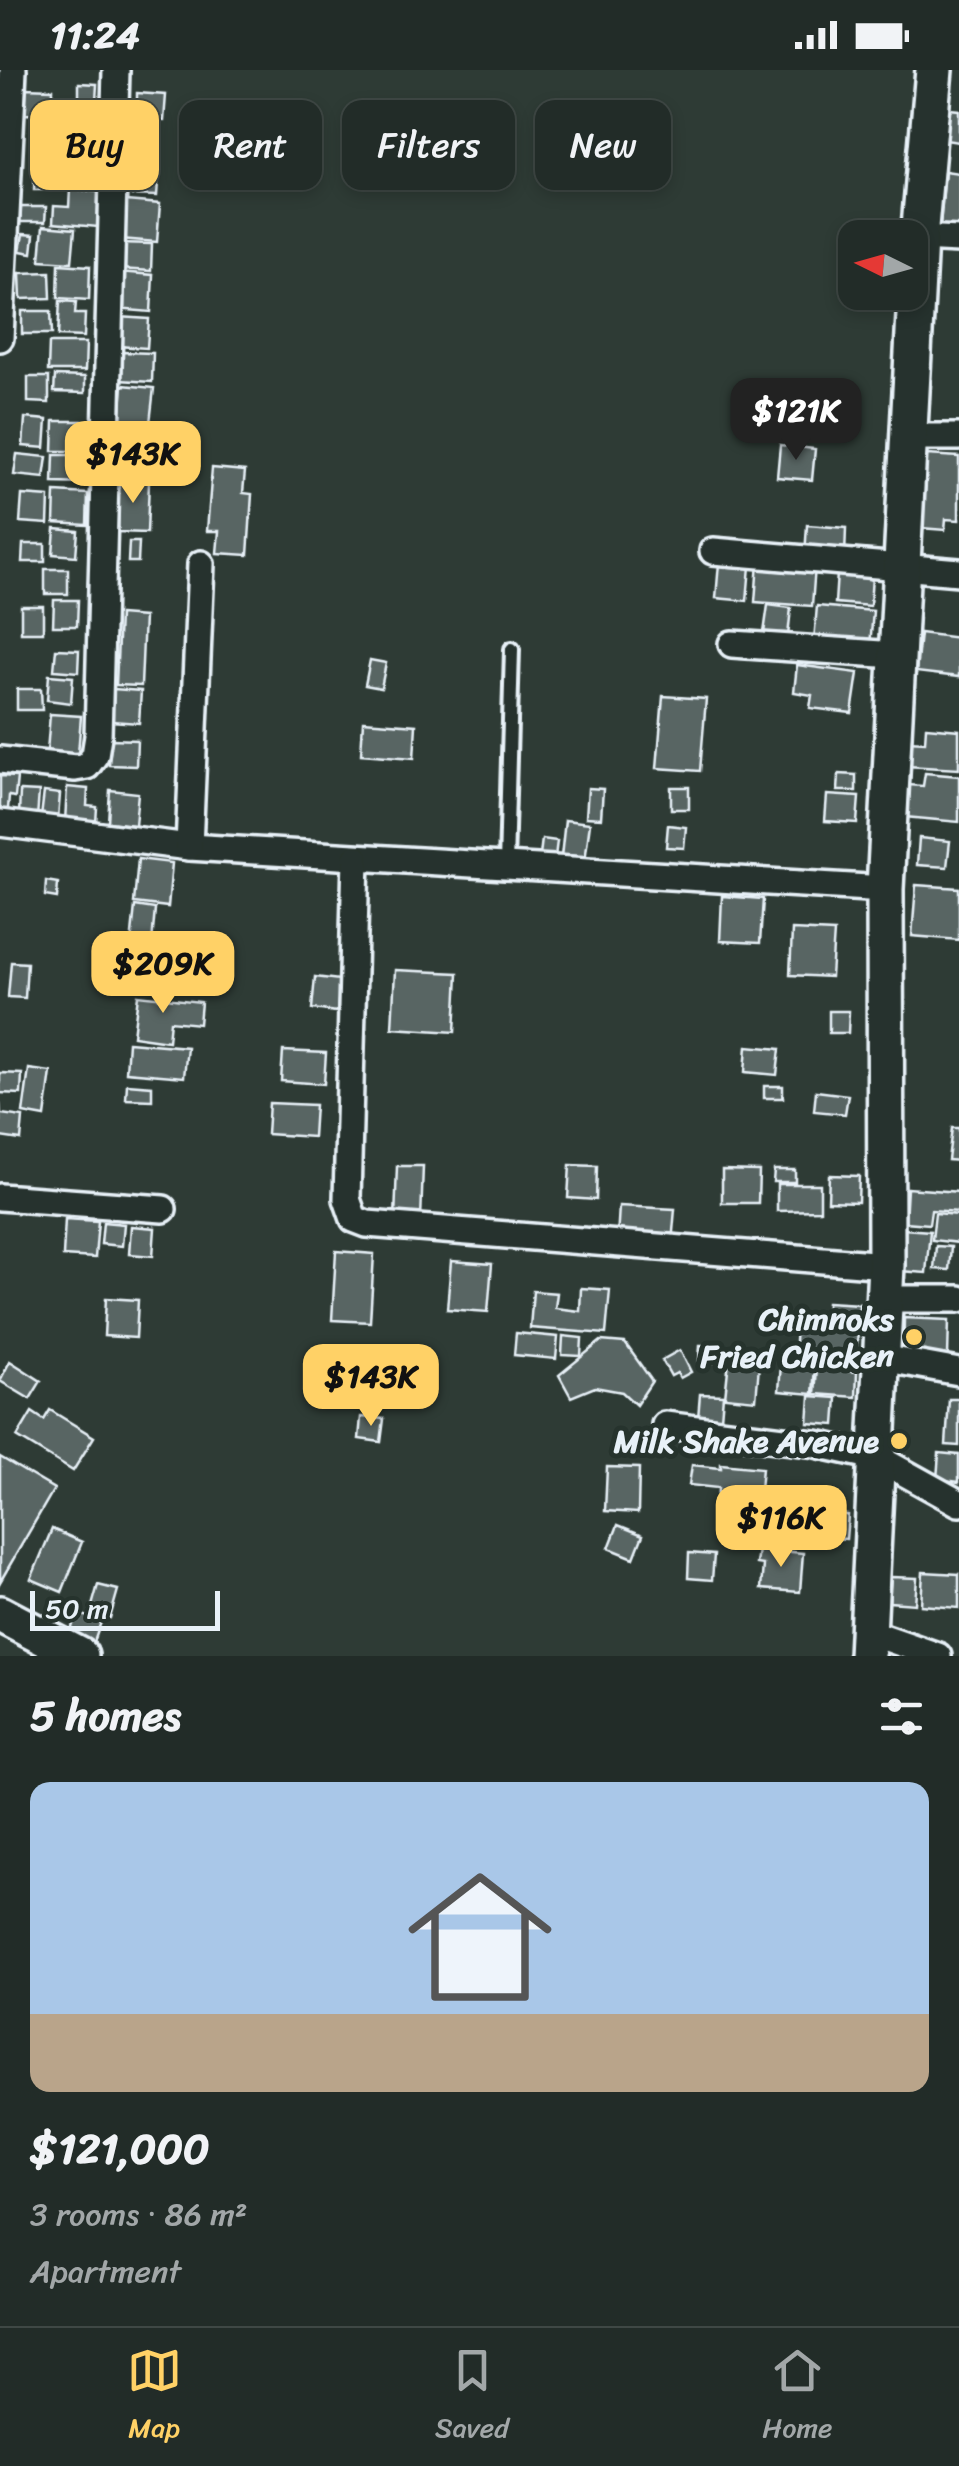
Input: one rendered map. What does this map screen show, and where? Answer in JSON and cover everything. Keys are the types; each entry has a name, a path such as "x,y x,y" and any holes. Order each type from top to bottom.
{"street":[{"path":"0,338 4,156 13,70"},
{"path":"0,760 87,766 98,736 116,70"},
{"path":"921,220 934,70"},
{"path":"928,238 959,240"},
{"path":"915,310 885,889 885,1282 868,1644 938,1656"},
{"path":"908,438 959,436"},
{"path":"713,551 959,572"},
{"path":"189,846 201,564"},
{"path":"732,644 896,655"},
{"path":"0,823 189,846 885,889"},
{"path":"356,858 347,1199 354,1219 367,1224 885,1282 959,1299"},
{"path":"0,1197 163,1210"},
{"path":"882,1358 959,1372"},
{"path":"666,1424 816,1444 876,1457 959,1503"},
{"path":"0,1614 80,1656"}],"lane":[{"path":"506,866 512,649"}],"building":[{"path":"79,83 97,84 96,100 79,100"},
{"path":"23,88 53,89 53,100 30,100 30,114 22,114"},
{"path":"137,93 166,95 164,121 159,121 159,100 137,100"},
{"path":"949,109 959,110 959,142 945,140"},
{"path":"945,171 959,173 959,227 940,226"},
{"path":"70,190 101,192 98,227 53,223 54,206 69,207"},
{"path":"132,190 157,190 157,196 132,195"},
{"path":"126,201 160,204 157,242 120,239"},
{"path":"21,207 46,207 45,222 20,222"},
{"path":"43,226 75,229 72,262 40,260"},
{"path":"23,234 34,235 32,253 20,251"},
{"path":"120,243 152,244 151,271 119,269"},
{"path":"59,264 90,266 89,300 58,298"},
{"path":"50,272 51,298 21,299 20,273"},
{"path":"119,272 153,275 151,312 116,309"},
{"path":"60,301 76,302 75,314 85,314 84,337 58,336"},
{"path":"22,311 51,311 52,334 22,334"},
{"path":"119,317 149,319 147,348 117,346"},
{"path":"49,343 86,343 85,371 48,371"},
{"path":"121,352 153,353 152,382 119,380"},
{"path":"55,376 85,377 85,393 54,392"},
{"path":"28,377 49,377 49,403 28,402"},
{"path":"123,385 154,388 150,423 120,420"},
{"path":"25,418 47,420 45,448 23,446"},
{"path":"54,421 83,421 83,451 53,451"},
{"path":"120,426 150,426 149,464 119,463"},
{"path":"780,445 815,449 812,480 777,477"},
{"path":"17,454 47,457 44,478 14,475"},
{"path":"54,455 90,455 90,484 53,483"},
{"path":"927,455 959,457 959,520 946,519 945,530 921,528"},
{"path":"212,468 245,471 243,493 252,494 248,555 217,553 219,531 207,531"},
{"path":"119,480 149,481 147,533 118,532"},
{"path":"55,492 88,494 87,525 54,523"},
{"path":"22,495 49,497 48,524 20,522"},
{"path":"807,525 846,528 845,557 805,555"},
{"path":"55,529 78,531 76,556 53,554"},
{"path":"129,542 139,542 138,562 128,562"},
{"path":"23,544 45,544 45,562 22,562"},
{"path":"758,562 815,566 812,606 755,602"},
{"path":"719,563 750,566 747,601 716,598"},
{"path":"45,569 68,569 68,594 45,594"},
{"path":"837,573 872,576 870,606 835,603"},
{"path":"54,600 78,600 77,626 53,626"},
{"path":"768,605 791,608 788,636 764,633"},
{"path":"21,606 43,606 43,632 21,632"},
{"path":"817,606 873,611 870,646 814,641"},
{"path":"119,615 144,617 141,686 116,685"},
{"path":"920,633 959,638 959,677 916,672"},
{"path":"56,649 79,650 78,672 54,670"},
{"path":"370,660 386,663 381,688 365,685"},
{"path":"797,665 858,673 852,713 810,708 812,695 794,692"},
{"path":"49,675 73,677 71,703 47,700"},
{"path":"17,689 41,689 42,710 17,710"},
{"path":"113,689 141,691 139,723 111,721"},
{"path":"663,696 706,699 700,771 657,768"},
{"path":"50,714 81,716 78,754 47,752"},
{"path":"363,721 416,725 414,758 361,754"},
{"path":"926,727 959,730 959,769 906,766 908,741 925,742"},
{"path":"111,739 137,740 136,766 109,765"},
{"path":"925,773 959,776 959,822 905,817 908,785 923,786"},
{"path":"839,774 856,775 856,791 838,791"},
{"path":"0,776 17,777 15,797 9,796 8,809 0,809"},
{"path":"67,787 88,789 87,806 97,807 96,823 65,822"},
{"path":"671,787 689,787 689,809 671,809"},
{"path":"588,788 603,789 601,818 586,817"},
{"path":"110,790 138,793 135,825 108,822"},
{"path":"20,791 39,792 37,818 19,816"},
{"path":"44,792 60,794 58,819 41,817"},
{"path":"827,795 859,797 857,823 825,821"},
{"path":"565,820 590,823 585,861 561,857"},
{"path":"668,825 686,827 684,848 666,847"},
{"path":"919,838 950,841 947,867 917,865"},
{"path":"542,839 557,841 555,857 540,855"},
{"path":"138,859 172,863 168,907 134,903"},
{"path":"46,881 58,883 57,898 45,896"},
{"path":"916,885 959,888 959,940 912,936"},
{"path":"722,896 763,899 760,943 720,941"},
{"path":"135,906 155,909 151,954 130,953"},
{"path":"792,930 834,932 831,977 790,975"},
{"path":"11,962 27,963 25,998 8,997"},
{"path":"395,970 458,973 455,1032 392,1028"},
{"path":"315,977 340,980 337,1012 312,1009"},
{"path":"138,995 201,1002 199,1024 170,1021 168,1041 133,1036"},
{"path":"829,1011 849,1011 848,1033 829,1033"},
{"path":"128,1042 187,1047 184,1077 126,1072"},
{"path":"747,1046 780,1049 777,1075 745,1072"},
{"path":"283,1051 326,1053 324,1084 281,1081"},
{"path":"29,1069 51,1072 45,1117 23,1113"},
{"path":"0,1073 22,1074 21,1094 0,1093"},
{"path":"127,1084 152,1086 152,1100 126,1099"},
{"path":"764,1086 783,1086 783,1098 764,1098"},
{"path":"816,1091 848,1095 845,1114 814,1111"},
{"path":"0,1102 1,1114 23,1117 21,1140 0,1137"},
{"path":"269,1103 315,1105 313,1137 267,1134"},
{"path":"952,1128 959,1128 959,1161 948,1160"},
{"path":"570,1165 597,1166 596,1200 568,1198"},
{"path":"397,1166 423,1166 421,1220 395,1219"},
{"path":"722,1170 759,1171 758,1203 722,1203"},
{"path":"774,1170 795,1170 795,1182 773,1182"},
{"path":"829,1175 859,1176 858,1202 828,1201"},
{"path":"777,1184 820,1184 820,1210 777,1211"},
{"path":"907,1188 959,1192 959,1212 931,1210 929,1224 905,1222"},
{"path":"619,1206 675,1209 672,1243 617,1239"},
{"path":"935,1213 959,1215 959,1243 932,1240"},
{"path":"65,1219 98,1221 95,1258 63,1256"},
{"path":"103,1222 124,1224 122,1246 101,1244"},
{"path":"131,1226 155,1228 153,1256 129,1254"},
{"path":"903,1229 930,1231 926,1273 900,1271"},
{"path":"936,1246 951,1247 949,1270 934,1269"},
{"path":"336,1251 374,1254 370,1322 332,1320"},
{"path":"451,1261 492,1264 488,1312 447,1309"},
{"path":"581,1288 610,1290 606,1334 530,1328 533,1291 557,1293 555,1308 580,1311"},
{"path":"106,1298 138,1300 136,1338 104,1336"},
{"path":"827,1302 859,1304 858,1327 826,1325"},
{"path":"904,1318 949,1320 948,1357 903,1356"},
{"path":"796,1326 858,1332 855,1363 794,1357"},
{"path":"516,1333 558,1337 556,1359 514,1355"},
{"path":"563,1336 582,1338 581,1356 562,1355"},
{"path":"601,1341 625,1343 652,1381 636,1405 622,1392 595,1387 571,1397 559,1375"},
{"path":"700,1345 725,1346 724,1363 699,1361"},
{"path":"680,1350 691,1372 680,1378 677,1373 671,1376 662,1360"},
{"path":"730,1351 760,1354 756,1400 725,1397"},
{"path":"10,1361 41,1381 30,1399 0,1381"},
{"path":"781,1363 815,1366 813,1394 779,1391"},
{"path":"817,1368 857,1372 856,1397 815,1394"},
{"path":"700,1394 723,1395 721,1419 698,1418"},
{"path":"810,1396 837,1398 835,1425 808,1423"},
{"path":"949,1399 959,1399 959,1446 946,1445"},
{"path":"50,1410 94,1437 73,1471 17,1437 32,1412 44,1420"},
{"path":"361,1417 384,1419 381,1442 359,1439"},
{"path":"939,1453 959,1455 959,1482 937,1479"},
{"path":"0,1457 54,1489 0,1582"},
{"path":"721,1464 762,1468 758,1511 717,1507 718,1488 689,1485 692,1465 721,1468"},
{"path":"607,1467 639,1468 638,1513 605,1511"},
{"path":"737,1512 748,1521 730,1542 719,1532"},
{"path":"823,1512 848,1515 846,1539 821,1537"},
{"path":"749,1517 779,1518 777,1537 748,1535"},
{"path":"618,1525 643,1535 634,1558 609,1548"},
{"path":"52,1529 82,1542 62,1592 31,1579"},
{"path":"758,1549 803,1553 800,1592 761,1589 763,1565 756,1564"},
{"path":"689,1553 714,1555 712,1580 688,1578"},
{"path":"923,1572 959,1574 959,1608 921,1605"},
{"path":"891,1577 917,1578 915,1604 889,1602"},
{"path":"98,1585 118,1590 110,1618 90,1613"},
{"path":"77,1613 101,1622 93,1645 69,1636"}],"place":[{"name":"Chimnoks Fried Chicken","path":"914,1337"},
{"name":"Milk Shake Avenue","path":"899,1441"}]}
